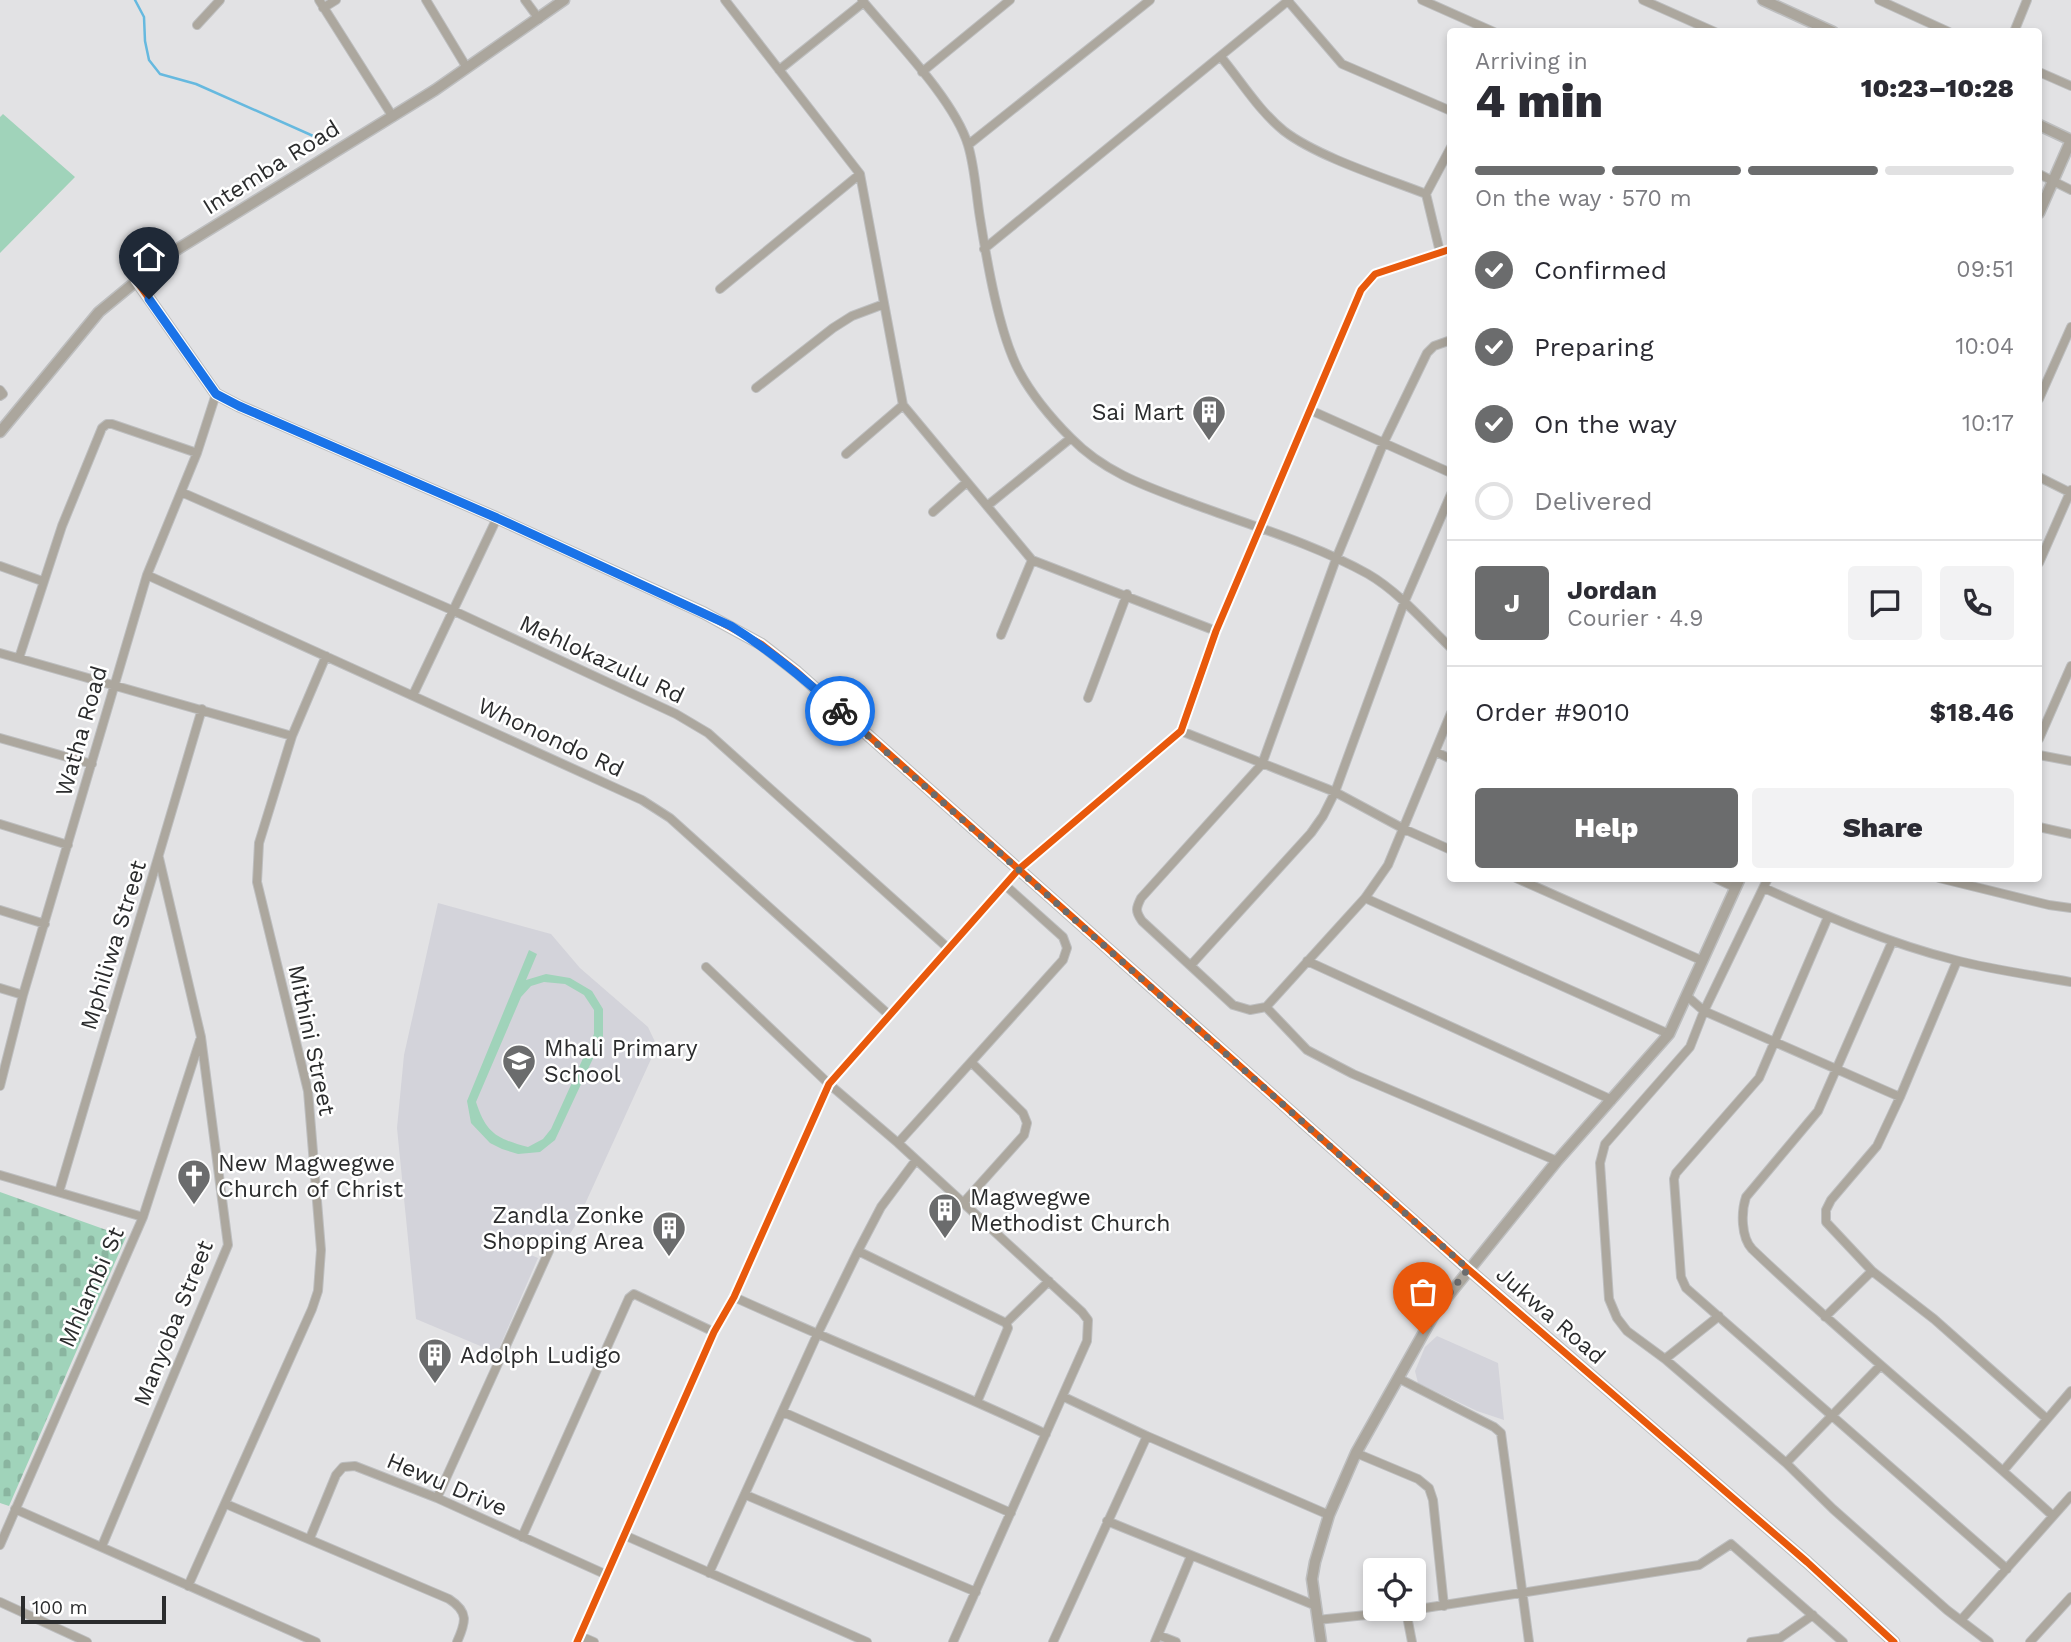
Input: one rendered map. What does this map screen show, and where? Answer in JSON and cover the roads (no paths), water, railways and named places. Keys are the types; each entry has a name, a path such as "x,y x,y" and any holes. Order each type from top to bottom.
{"street":[{"path":"197,25 220,0"},
{"path":"336,0 321,4 393,117"},
{"path":"426,0 467,68"},
{"path":"525,0 539,19"},
{"name":"Intemba Road","path":"0,432 88,325 136,280 168,255 393,117 564,0"},
{"path":"725,0 860,174 903,405 1032,560 1127,594 1216,631"},
{"path":"922,72 1010,0"},
{"path":"968,145 1150,0"},
{"path":"1422,0 1484,28"},
{"path":"1643,0 1706,28"},
{"path":"1763,0 1824,28"},
{"path":"1879,0 1940,28"},
{"path":"2016,28 2027,0"},
{"path":"779,70 863,1 922,72 958,122 968,145 997,303 1019,371 1036,397 1070,438 1105,466 1131,481 1259,528 1369,575 1404,603 1447,644"},
{"path":"985,249 1289,1 1342,64 1447,109"},
{"path":"1221,57 1284,131 1330,155 1426,194"},
{"path":"2042,73 2071,86"},
{"path":"2042,126 2071,140 2042,206"},
{"path":"1440,252 1426,194 1447,154"},
{"path":"720,289 860,174"},
{"path":"2042,175 2071,190"},
{"path":"594,1642 578,1639 714,1332 734,1297 829,1084 888,1014 1018,870 1181,731 1216,631 1366,282 1375,274 1447,250"},
{"name":"Jukwa Road","path":"136,280 216,394 704,613 761,645 797,672 1468,1269 1807,1562 1895,1642"},
{"path":"756,388 833,328 852,316 884,304"},
{"path":"2042,392 2071,327"},
{"path":"1447,341 1434,346 1427,353 1384,442 1336,559 1262,764 1141,898 1136,908 1142,921 1233,1005 1250,1010 1266,1007 1365,898 1388,865 1447,723"},
{"path":"0,390 3,394 0,396"},
{"name":"Watha Road","path":"0,1086 23,995 147,575 197,453 216,394"},
{"path":"846,454 903,405"},
{"path":"1310,410 1447,471"},
{"path":"19,659 61,526 102,428 112,424 197,453"},
{"path":"988,506 1070,438"},
{"path":"2042,478 2071,492 2042,557"},
{"path":"933,512 967,482"},
{"name":"Mehlokazulu Rd","path":"181,492 454,611 676,714 708,733 949,949"},
{"path":"1191,965 1311,833 1323,816 1335,792 1404,603 1447,503"},
{"path":"413,695 497,518"},
{"path":"1000,635 1032,560"},
{"path":"0,566 42,581"},
{"name":"Whonondo Rd","path":"147,575 642,800 670,818 888,1014"},
{"path":"1088,698 1127,594"},
{"path":"0,653 292,736"},
{"name":"Mithini Street","path":"188,1586 312,1309 319,1277 321,1250 308,1091 257,883 258,843 292,736 326,656"},
{"path":"2042,732 2071,666"},
{"name":"Mphiliwa Street","path":"59,1192 202,709"},
{"path":"1181,731 1335,792 1404,829 1447,848"},
{"path":"0,738 92,764"},
{"path":"1436,752 1447,757"},
{"path":"2042,756 2071,761"},
{"path":"0,824 68,845"},
{"path":"2042,828 2071,834"},
{"name":"Manyoba Street","path":"102,1546 228,1245 201,1037 159,858"},
{"path":"1525,882 1703,961"},
{"path":"1766,882 1704,1011 1690,1047 1605,1143 1600,1163 1609,1299 1617,1318 1627,1331 1665,1359 1786,1463 1832,1509 1947,1610 1989,1642"},
{"path":"1955,882 2071,908"},
{"path":"1321,1642 1312,1579 1329,1515 1356,1453 1436,1311 1557,1161 1669,1034 1738,883"},
{"path":"898,1143 1063,960 1067,948 1063,937 1005,885"},
{"path":"1764,888 1892,942 1957,961 2071,982"},
{"path":"1365,898 1669,1034"},
{"path":"0,910 45,924"},
{"path":"1828,917 1757,1081 1678,1168 1674,1180 1681,1277 1686,1288 2007,1569"},
{"path":"1892,942 1818,1111 1748,1194 1744,1205 1744,1239 1825,1317 2053,1516"},
{"path":"1307,961 1612,1100"},
{"path":"1957,961 1900,1097 1873,1153 1831,1200 1826,1210 1826,1222 1872,1271 1934,1319 2047,1419"},
{"path":"706,967 829,1084 964,1202 1088,1320 1087,1341 1064,1397 953,1642"},
{"path":"0,988 23,995"},
{"path":"1688,997 1704,1011 1900,1097"},
{"path":"1266,1007 1307,1050 1353,1074 1557,1161"},
{"name":"Mhlambi St","path":"0,1545 143,1217 201,1037"},
{"path":"964,1202 1024,1135 1027,1123 1023,1113 972,1063"},
{"path":"709,1573 858,1251 881,1207 916,1160"},
{"path":"0,1175 143,1217"},
{"path":"437,1499 549,1251"},
{"path":"858,1251 1006,1322 1009,1328 977,1402"},
{"path":"1825,1317 1872,1271"},
{"path":"1006,1322 1049,1281"},
{"path":"522,1537 629,1298 634,1294 714,1332"},
{"path":"734,1297 1046,1434"},
{"path":"1665,1359 1719,1316"},
{"path":"1786,1463 1880,1366"},
{"path":"1398,1378 1501,1433 1529,1642"},
{"path":"2003,1471 2071,1391"},
{"path":"1064,1397 1329,1515"},
{"path":"783,1412 1011,1513"},
{"path":"1053,1642 1147,1436"},
{"path":"1356,1453 1418,1479 1429,1488 1433,1500 1444,1606"},
{"name":"Hewu Drive","path":"310,1538 336,1475 343,1467 355,1466 437,1499 607,1575"},
{"path":"746,1494 976,1592"},
{"path":"1961,1620 2071,1496"},
{"path":"226,1504 449,1599 459,1606 464,1617 457,1642"},
{"path":"15,1508 316,1642"},
{"path":"1107,1521 1314,1605"},
{"path":"624,1535 867,1642"},
{"path":"1426,1608 1699,1565 1731,1544 1843,1642"},
{"path":"1176,1642 1157,1638 1191,1556"},
{"path":"2031,1642 2071,1597"},
{"path":"0,1602 88,1642"},
{"path":"1318,1620 1363,1615"},
{"path":"1751,1642 1780,1638 1813,1615"},
{"path":"1408,1621 1412,1642"}],"waterway":[{"path":"135,0 144,17 149,60 160,74 196,84 329,141"}],"place":[{"name":"Sai Mart","path":"1209,442"},
{"name":"Mhali Primary School","path":"519,1091"},
{"name":"New Magwegwe Church of Christ","path":"194,1206"},
{"name":"Magwegwe Methodist Church","path":"945,1240"},
{"name":"Zandla Zonke Shopping Area","path":"669,1258"},
{"name":"Adolph Ludigo","path":"435,1385"}]}
